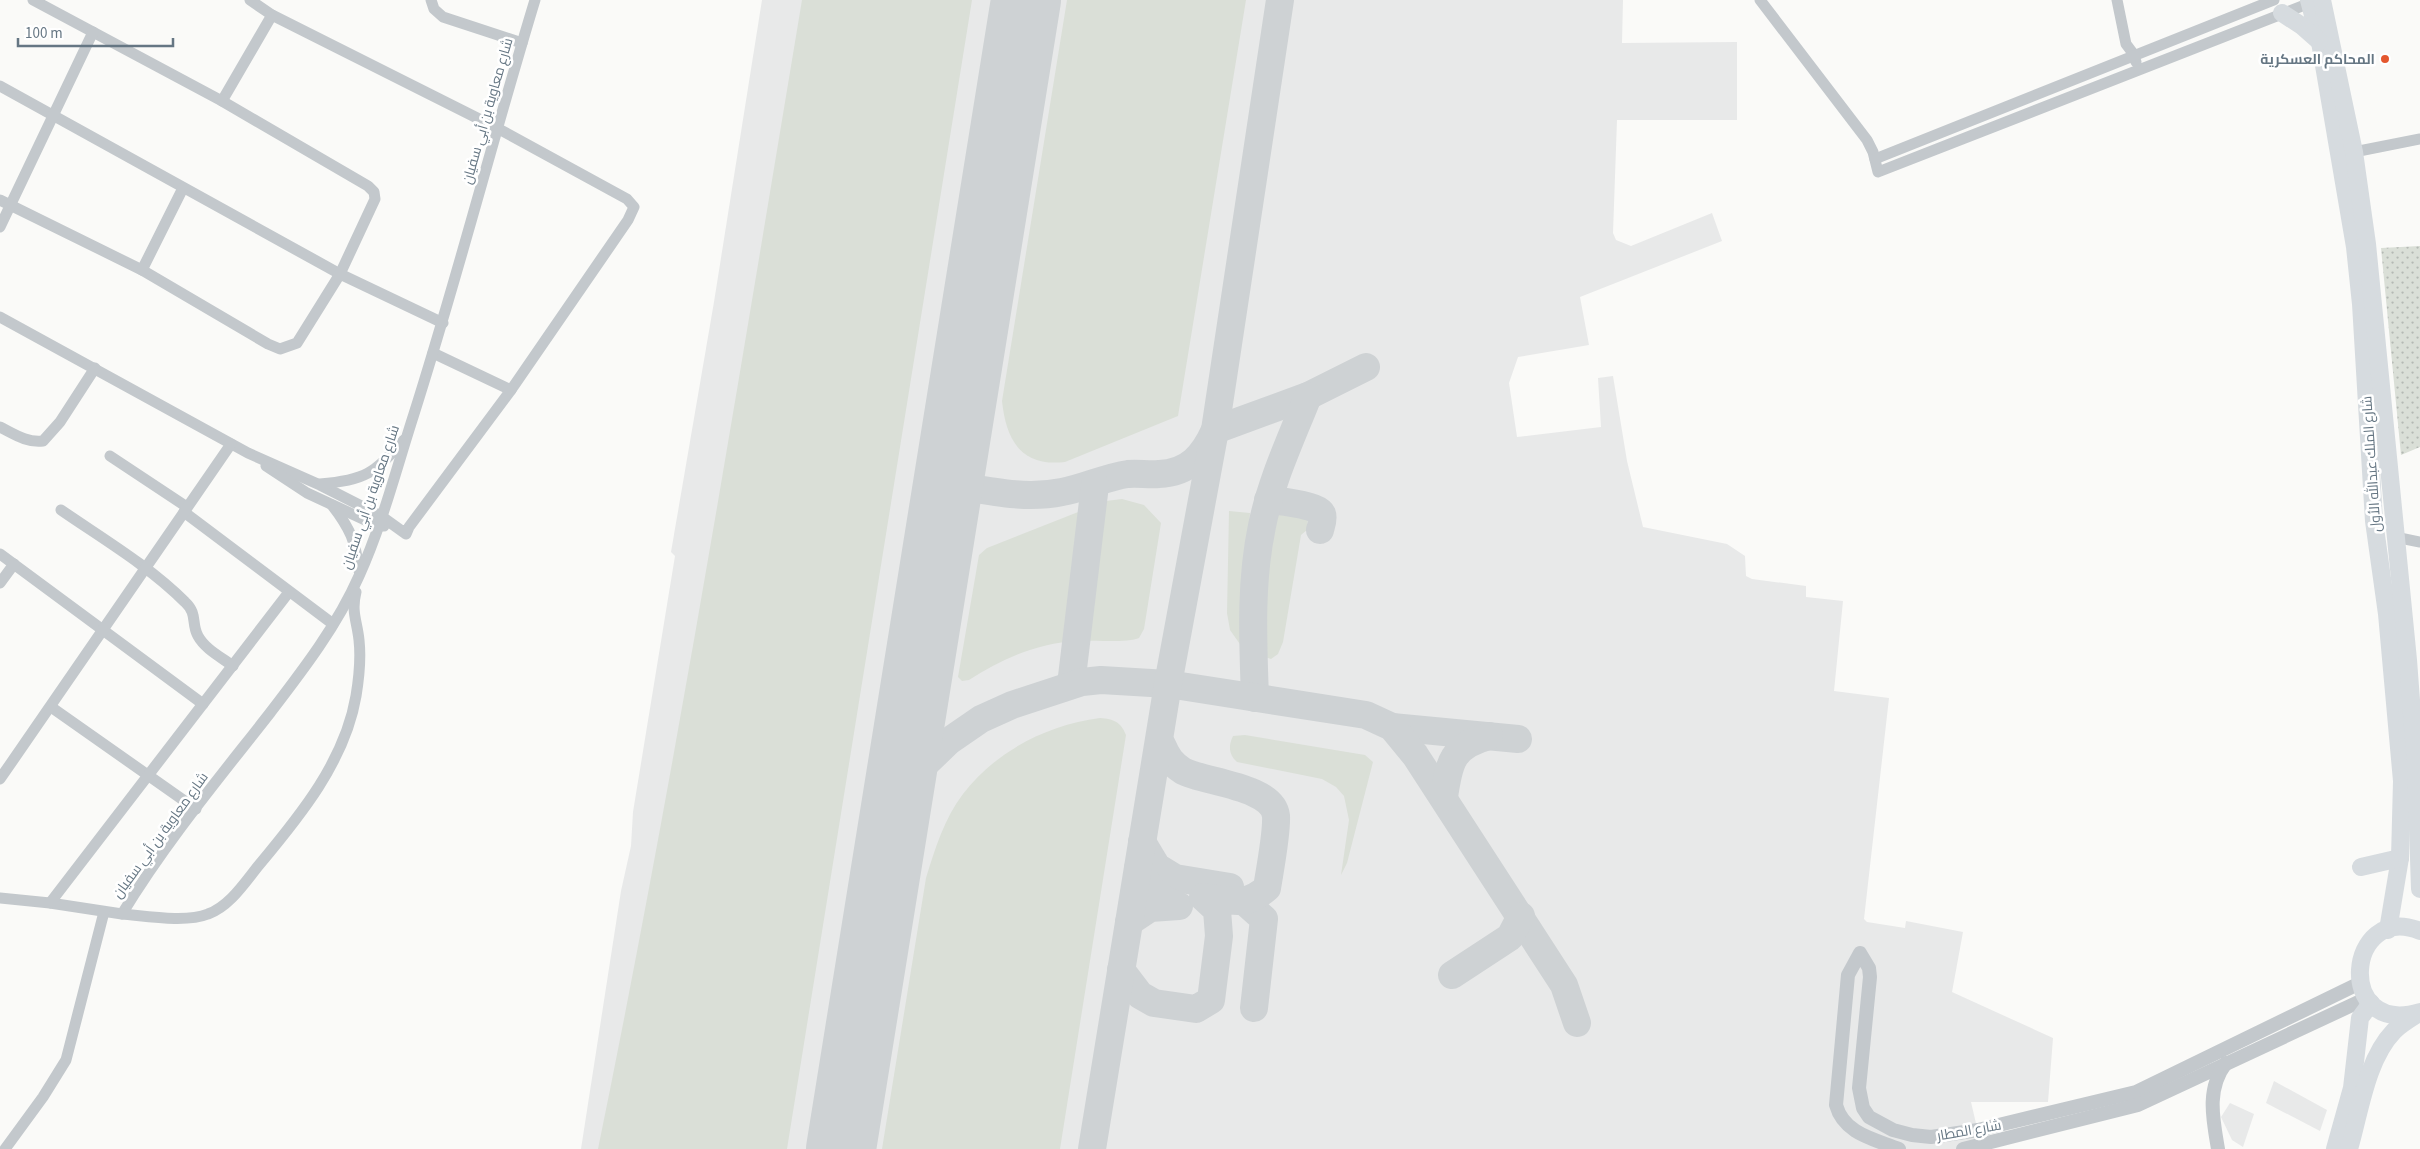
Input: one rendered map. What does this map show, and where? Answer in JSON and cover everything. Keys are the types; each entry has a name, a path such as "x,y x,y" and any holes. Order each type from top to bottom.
{"main road":[{"name":"شارع الملك عبدالله الأول","path":"2315,1 2331,118 2350,212 2361,304 2374,521 2387,614 2402,782 2400,858 2388,930"},
{"name":"شارع الملك عبدالله الأول","path":"2315,1 2354,152 2372,288 2408,660 2419,825 2420,890"},
{"path":"2278,6 2320,42"},
{"path":"2361,867 2381,864 2400,858"},
{"path":"2397,884 2420,900"},
{"path":"2335,1149 2352,1088 2360,1018 2366,995 2359,967 2363,951 2378,935 2388,930 2408,928 2420,931"},
{"path":"2366,995 2380,1010 2394,1015 2410,1016 2420,1012"},
{"path":"2349,1149 2371,1068 2377,1054 2395,1029 2420,1012"}],"street":[{"path":"5,202 142,270 268,344 280,349 296,344 340,274 375,199 374,192 368,186 222,101 34,0"},
{"path":"248,453 279,475 332,505 379,521 406,534 409,526 511,390 628,220 634,207 627,199 496,128 272,15 250,0"},
{"path":"431,0 434,9 443,17 522,43"},
{"name":"شارع معاوية بن أبي سفيان","path":"0,898 50,902 122,914 196,809 295,679 333,624 359,576 379,521 443,323 496,128 535,0"},
{"path":"1760,0 1866,140 1875,159 1878,172 2127,75 2234,31 2278,6"},
{"path":"2117,0 2129,58 2127,75"},
{"path":"1875,159 2229,18 2278,6 2315,1"},
{"path":"222,101 272,15"},
{"path":"2229,18 2234,31"},
{"path":"0,227 5,202 53,116 93,32"},
{"path":"2129,58 2138,70"},
{"path":"0,86 340,274 443,323"},
{"path":"2354,152 2420,139"},
{"path":"142,270 183,188"},
{"path":"0,317 248,453 320,484 379,521"},
{"path":"433,353 511,390"},
{"path":"0,427 24,439 34,442 43,441 60,422 94,368"},
{"path":"320,484 344,482 370,474 406,437"},
{"path":"1,774 51,707 231,444"},
{"path":"110,456 185,509 289,592 333,624"},
{"path":"122,914 196,918 210,914 239,890 288,831 326,775 349,726 356,696 360,662 359,641 353,604 359,576 355,543 350,529 332,505"},
{"path":"61,510 144,569 186,603 195,616 197,635 208,648 233,666"},
{"path":"2395,537 2420,542"},
{"path":"0,554 203,704"},
{"path":"0,583 14,564"},
{"path":"50,902 289,592"},
{"path":"51,707 196,809"},
{"path":"5,1149 43,1097 66,1060 104,912"},
{"name":"شارع المطار","path":"1899,1149 1850,1128 1839,1114 1836,1105 1848,975 1860,953 1869,968 1870,977 1859,1098 1869,1117 1902,1133 1931,1137 1990,1128 2136,1092 2366,995"},
{"name":"شارع المطار","path":"1963,1149 2138,1105 2366,995"},
{"path":"2218,1149 2212,1096 2216,1079 2227,1062"},
{"path":"1990,1128 1992,1142"},
{"path":"1899,1149 1902,1133"},
{"path":"1932,1149 1935,1144 1948,1142 1955,1134"}],"shaded area":[{"path":"762,0 1623,0 1622,43 1737,42 1737,120 1617,120 1613,233 1616,240 1631,246 1712,213 1722,241 1580,297 1589,345 1518,357 1509,383 1517,437 1601,427 1598,378 1613,376 1627,461 1643,527 1727,544 1745,556 1746,576 1752,579 1806,586 1806,597 1843,601 1834,691 1889,698 1864,919 1867,922 1905,928 1906,921 1963,932 1952,992 2053,1038 2048,1102 1971,1102 1982,1149 581,1149 621,891 631,846 633,812 675,556 671,552 714,302"},
{"path":"802,0 972,0 787,1149 598,1149 627,1006 680,719"},
{"path":"1067,0 1246,0 1178,416 1065,462 1050,462 1037,460 1018,448 1007,428 1002,401"},
{"path":"2420,246 2420,447 2401,455 2381,248"},
{"path":"1122,499 1144,505 1161,523 1144,629 1139,638 1119,641 1062,642 1048,645 1020,653 994,665 969,680 962,681 958,677 979,555 987,548 1106,501"},
{"path":"1229,511 1250,513 1241,611 1242,647 1230,630 1227,613"},
{"path":"1263,513 1308,518 1307,530 1301,535 1283,642 1278,654 1271,659 1254,653 1248,624 1249,584 1255,543"},
{"path":"1100,718 1116,722 1122,727 1126,735 1060,1149 882,1149 926,878 950,814 976,779 991,765 1024,742 1061,727"},
{"path":"1245,735 1365,755 1373,762 1347,863 1341,875 1349,820 1344,796 1336,787 1322,779 1237,762 1231,753 1231,740 1233,736"},
{"path":"2274,1081 2327,1110 2320,1131 2266,1103"},
{"path":"2230,1103 2254,1114 2243,1147 2232,1140 2221,1117"}],"taxiway":[{"path":"1092,1149 1168,684 1215,430 1280,0"},
{"path":"948,484 1019,495 1033,495 1070,490 1128,474 1170,473 1194,461 1206,447 1215,430 1308,396 1366,367"},
{"path":"1255,698 1253,612 1258,547 1271,493 1308,396"},
{"path":"1071,685 1095,485"},
{"path":"1268,500 1298,504 1319,511 1323,518 1320,530"},
{"path":"899,789 949,741 981,719 1012,705 1082,682 1101,680 1168,684 1366,715 1392,727 1415,755 1564,985 1577,1023"},
{"path":"1392,727 1518,739"},
{"path":"1444,797 1451,765 1460,750 1477,740 1489,736"},
{"path":"1121,970 1140,995 1154,1003 1196,1009 1211,1000 1219,936 1217,910 1203,897 1237,901 1251,898 1267,888 1276,823 1276,816 1272,806 1251,791 1183,771 1170,760 1162,745"},
{"path":"1142,842 1157,867 1175,878 1230,887"},
{"path":"1129,922 1150,908 1179,906 1155,895 1138,868"},
{"path":"1245,902 1264,919 1254,1008"},
{"path":"1452,975 1510,937 1521,916"}],"runway":[{"path":"841,1149 1026,0"}],"place":[{"name":"المحاكم العسكرية","path":"2385,59"}]}
